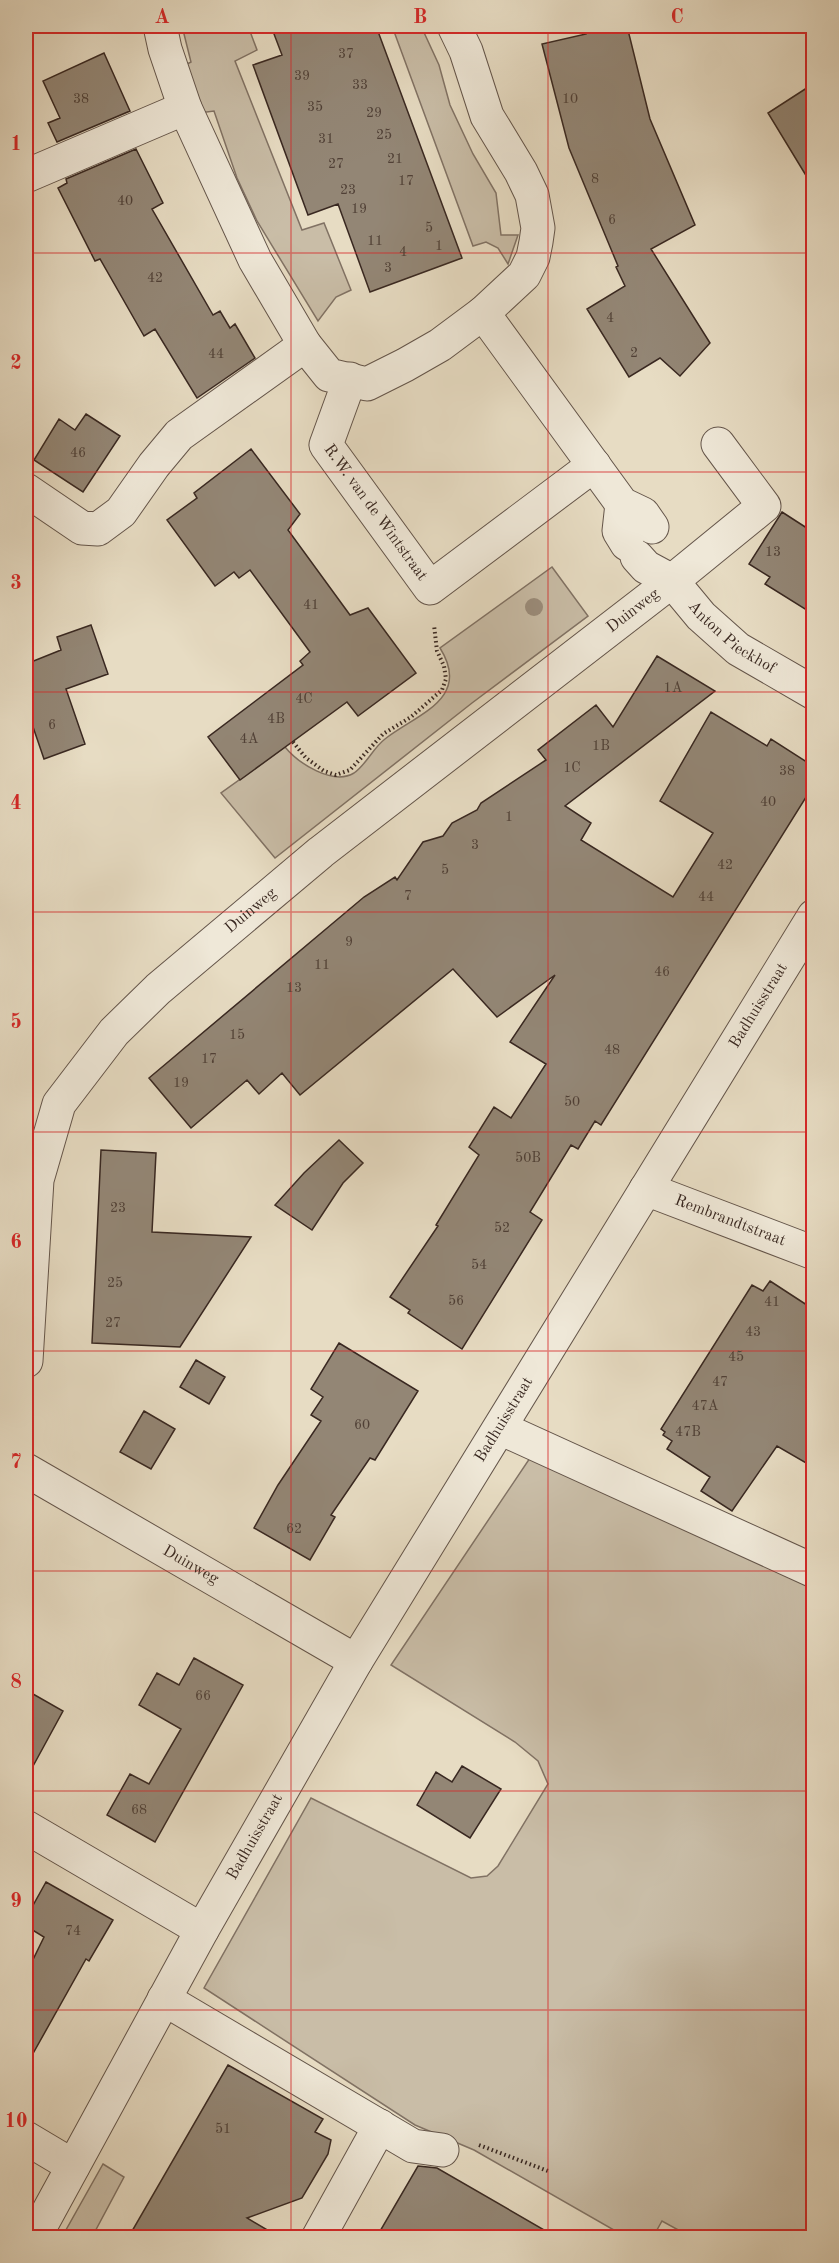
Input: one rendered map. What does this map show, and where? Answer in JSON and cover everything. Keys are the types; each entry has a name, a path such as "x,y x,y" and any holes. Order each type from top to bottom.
{"street":[{"path":"160,26 165,49 185,108 255,260 305,345 329,375 367,384 440,345 483,313 524,275 533,257 538,228 532,195 521,172 487,116 466,51 454,26"},
{"path":"26,176 185,108"},
{"path":"483,313 622,504 619,531 645,542 646,567 672,581 764,506 718,444"},
{"path":"26,490 82,528 98,529 121,512 154,465 179,435 305,345"},
{"name":"R.W. van de Wintstraat","path":"350,379 326,445 430,588 594,465"},
{"name":"Anton Pieckhof","path":"672,581 701,616 738,649 813,693"},
{"name":"Duinweg","path":"26,1361 37,1180 59,1104 114,1032 158,988 321,852 672,581"},
{"name":"Badhuisstraat","path":"34,2238 202,1930 356,1661 813,916"},
{"name":"Rembrandtstraat","path":"646,1189 813,1253"},
{"path":"500,1428 813,1571"},
{"name":"Duinweg","path":"26,1470 356,1661"},
{"path":"26,1827 202,1930"},
{"path":"164,1999 413,2146 442,2150"},
{"path":"318,2238 380,2126"},
{"path":"26,2138 73,2166"}],"path":[{"path":"293,741 306,758 324,771 336,775 350,770 383,734 411,717 442,690 446,679 444,666 437,651 430,588"},
{"path":"442,2150 458,2137 548,2171"}],"shaded area":[{"path":"182,26 248,26 257,50 235,61 302,230 324,223 351,290 336,297 318,321 257,221 237,178 214,111 199,113 181,67 191,62"},
{"path":"392,26 421,26 439,65 450,105 473,154 496,193 501,235 518,235 508,264 498,248 486,242 473,246"},
{"path":"552,567 588,616 472,703 275,858 221,793 285,747 298,760 326,775 336,777 354,773 381,743 425,713 445,693 449,680 448,666 440,648"},
{"path":"532,1455 813,1588 813,2237 691,2237 662,2221 653,2237 626,2237 474,2150 415,2125 204,1988 311,1798 471,1878 487,1876 498,1866 548,1784 538,1761 515,1742 391,1665"},
{"path":"103,2164 124,2177 92,2237 62,2237"}],"building":[{"path":"271,26 376,26 462,258 370,292 338,204 308,215 253,65 282,55"},
{"path":"584,26 627,26 650,119 695,225 651,249 710,343 680,376 660,358 629,377 587,309 625,286 569,148 542,44 586,34"},
{"path":"104,53 130,111 57,142 48,123 60,118 43,81"},
{"path":"813,84 813,187 768,113"},
{"path":"136,149 163,203 152,209 213,315 220,311 230,328 235,324 255,358 197,398 155,329 144,336 100,259 95,261 58,188 67,183 66,179"},
{"path":"86,414 120,436 83,492 34,460 59,419 75,430"},
{"path":"251,449 300,514 288,530 350,615 368,608 416,673 358,716 347,702 240,780 208,737 303,665 300,661 310,652 250,570 239,578 234,572 215,586 167,520 197,498 194,493"},
{"path":"782,512 813,532 813,614 765,584 770,577 749,564"},
{"path":"91,625 108,674 66,689 85,744 44,759 32,724 26,726 26,664 61,650 57,637"},
{"path":"657,656 715,691 565,806 591,823 581,840 673,897 713,833 660,801 711,712 767,746 771,739 813,766 813,786 601,1125 595,1121 578,1149 571,1145 530,1212 542,1220 462,1349 408,1313 410,1310 390,1297 438,1226 436,1225 479,1155 469,1147 494,1107 511,1118 546,1064 510,1042 555,975 497,1017 453,969 300,1095 282,1073 259,1094 247,1080 191,1128 149,1078 364,897 395,877 397,880 423,842 443,836 452,823 477,810 481,803 546,760 538,750 596,705 613,727"},
{"path":"339,1140 363,1163 343,1183 312,1230 275,1205"},
{"path":"101,1150 156,1153 152,1232 251,1237 180,1347 92,1343"},
{"path":"770,1281 813,1309 813,1467 777,1446 732,1511 701,1491 710,1477 667,1449 672,1441 663,1435 665,1432 661,1429 752,1285 763,1291"},
{"path":"339,1343 418,1391 375,1460 370,1458 331,1515 335,1517 310,1560 254,1528 278,1485 321,1421 311,1415 323,1397 311,1389"},
{"path":"196,1360 225,1377 209,1404 180,1387"},
{"path":"144,1411 175,1429 151,1469 120,1452"},
{"path":"194,1658 243,1685 155,1842 107,1815 130,1774 149,1784 181,1729 139,1705 157,1673 179,1685"},
{"path":"26,1690 63,1711 26,1779"},
{"path":"462,1766 501,1789 470,1838 417,1805 436,1772 452,1782"},
{"path":"46,1882 113,1920 89,1961 86,1959 26,2066 26,1974 44,1937 26,1926 26,1918"},
{"path":"228,2065 323,2119 315,2132 331,2140 328,2154 302,2198 247,2218 281,2238 128,2238"},
{"path":"418,2166 437,2168 558,2238 376,2238"}]}
